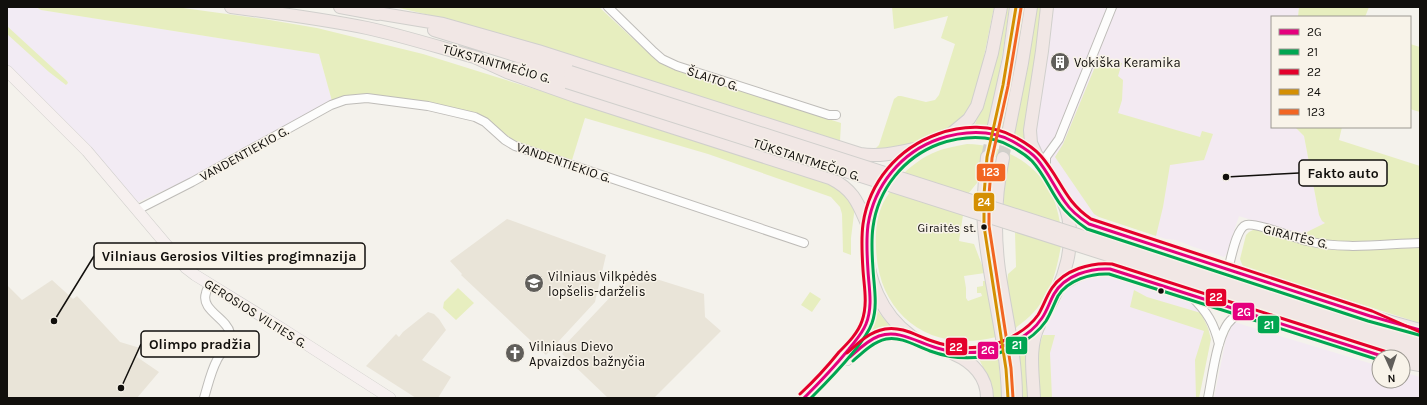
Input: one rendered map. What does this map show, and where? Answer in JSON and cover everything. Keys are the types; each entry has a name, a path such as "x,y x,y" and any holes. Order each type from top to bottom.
{"highway":[{"name":"TŪKSTANTMEČIO G.","path":"231,7 304,17 367,28 414,39 472,56 568,77"},
{"name":"TŪKSTANTMEČIO G.","path":"340,7 371,12 568,77 1353,329 1420,355"},
{"path":"371,12 443,24 538,51 860,154 877,156 920,147 950,134 969,119 977,106 992,52 1001,7"},
{"path":"993,130 1009,58 1016,7"},
{"path":"1008,134 1031,7"},
{"path":"1047,7 1042,51 1030,120 1030,140 1038,159 1063,201 1074,214 1089,224 1370,316 1420,330"},
{"path":"472,56 507,72 568,94 830,178 846,187 855,198 868,226"},
{"path":"950,134 980,133 998,136 1025,149 1038,159"},
{"path":"920,147 898,164 881,186 873,205 868,226 868,259 874,286 880,302 893,320 911,337 930,346 948,351 965,353 989,350 1006,345 1024,335 1042,318"},
{"path":"987,157 984,196 984,226 1016,398"},
{"path":"1003,158 997,195 996,234 1010,368 1008,398"},
{"path":"1034,398 1032,341 1059,286 1068,261 1068,222 1063,201"},
{"path":"1059,286 1086,271 1110,268 1371,352"},
{"path":"1370,316 1420,337"},
{"name":"TŪKSTANTMEČIO G.","path":"1353,329 1384,334 1420,343"},
{"path":"948,351 967,360 976,369 986,387 987,398"}],"main road":[{"name":"GEROSIOS VILTIES G.","path":"7,71 87,151 186,268 210,285 390,398"},
{"path":"804,398 824,378 862,334 869,318 870,301 868,259"},
{"path":"824,378 865,343 872,339 886,334 911,337"}],"street":[{"name":"ŠLAITO G.","path":"608,7 654,52 677,66 836,116"},
{"path":"1047,173 1046,157 1059,140 1112,7"},
{"name":"VANDENTIEKIO G.","path":"137,210 197,179 331,105 345,100 368,98 428,106 475,117 485,122 505,140 515,146 804,243"},
{"path":"1030,140 1039,152 1044,153 1051,151"},
{"name":"GIRAITĖS G.","path":"1228,269 1239,230 1248,225 1258,226 1325,245 1343,246 1420,243"},
{"path":"204,398 217,359 230,342 231,335 229,328 212,311 205,300 206,293 210,285"},
{"path":"1188,293 1212,320 1219,344"},
{"path":"1208,398 1219,344 1231,320 1238,315 1247,312"}],"shaded area":[{"path":"7,7 36,7 41,10 319,54 332,101 185,181 136,203 7,66"},
{"path":"1050,7 1299,7 1298,16 1271,16 1271,128 1296,128 1304,136 1319,215 1326,223 1307,232 1303,236 1239,216 1224,257 1176,240 1166,239 1099,217 1091,217 1076,203 1039,149 1036,140 1035,125"},
{"name":"Vilniaus Vilkpėdės lopšelis-darželis","path":"507,219 606,255 595,302 546,355 461,275 462,274 450,261"},
{"path":"634,272 704,294 705,317 721,331 654,398 608,398 562,354 567,348 564,346"},
{"path":"1105,273 1120,277 1136,285 1192,303 1201,313 1211,339 1199,398 1038,398 1038,349 1045,330 1064,294 1070,286 1082,278"},
{"path":"52,280 73,299 77,296 120,342 140,348 137,357 159,372 137,398 7,398 7,285 22,300"},
{"path":"428,312 434,314 439,319 446,330 422,360 451,377 438,398 416,398 366,366 396,334 399,337"},
{"path":"1234,322 1371,364 1371,389 1411,389 1411,374 1420,377 1420,398 1214,398 1226,339"}],"green space":[{"path":"36,7 176,7 317,28 423,54 828,181 836,185 855,206 851,238 851,255 843,252 842,214 840,207 831,197 708,154 585,118 572,160 516,142 492,124 364,96 352,95 332,101 319,54 41,10"},
{"path":"395,7 599,7 657,61 672,69 841,123 840,141 506,35"},
{"path":"892,7 994,7 979,81 969,110 951,127 920,141 893,149 875,149 879,145 894,99 901,96 926,102 935,100 939,95 955,44 941,38 948,16 894,29"},
{"path":"1005,7 1009,7 1005,38 987,129 974,127 981,108"},
{"path":"1021,7 1026,7 1013,87 1002,132 997,131"},
{"path":"1036,7 1041,7 1036,58 1025,121 1025,141 1013,135 1027,72"},
{"path":"1299,7 1369,7 1365,16 1298,16"},
{"path":"7,26 68,83 66,85 49,72 7,34"},
{"path":"1411,44 1420,47 1420,112 1411,109"},
{"path":"1099,57 1122,63 1118,76 1123,80 1122,100 1118,113 1200,137 1202,131 1213,134 1204,160 1170,165 1163,207 1156,236 1094,214 1055,157 1063,144"},
{"path":"1296,128 1342,128 1339,140 1420,166 1420,239 1336,242 1303,236 1307,232 1325,223 1319,215 1304,136"},
{"path":"967,144 992,147 1014,156 1025,163 1043,180 1050,190 1060,223 1004,205 1004,179 998,157 981,157 977,183 968,194 904,173 932,153"},
{"path":"890,192 963,215 959,241 974,244 985,273 964,276 966,298 968,301 982,296 981,293 977,293 977,287 983,286 983,281 986,281 996,337 972,341 950,340 929,334 912,324 897,310 886,292 879,270 876,246 878,218 883,204"},
{"path":"1253,230 1258,230 1316,248 1334,250 1420,248 1420,323 1243,267 1240,259 1246,235"},
{"path":"1015,232 1061,246 1055,272 1047,294 1034,312 1014,329 1007,283 1008,274 1016,267"},
{"path":"458,288 474,303 456,320 443,308 444,302"},
{"path":"1134,290 1147,297 1201,313 1211,339 1199,398 1196,398 1195,360 1204,331 1130,307"},
{"path":"810,292 821,299 812,312 801,305"},
{"path":"877,310 891,328 883,328 866,336 875,318"},
{"path":"1043,335 1055,335 1050,353 1052,398 1038,398 1038,349"},
{"path":"1025,342 1028,398 1022,398 1017,348"},
{"path":"998,355 1002,398 992,398 986,373 979,359"}],"tunnel":[{"path":"987,157 993,130"},
{"path":"1003,158 1008,134"}],"transit line":[{"name":"24","path":"1008,398 1006,369 984,226 984,195 987,157 1003,85 1016,7"},
{"name":"123","path":"1013,398 1011,368 989,226 989,195 992,158 1008,86 1021,8"},
{"name":"22","path":"800,394 820,374 855,334 862,321 865,308 862,253 863,224 866,209 879,181 888,168 910,148 938,134 957,129 977,127 997,130 1015,137 1025,143 1041,156 1075,205 1091,219 1372,311 1420,332"},
{"name":"2G","path":"804,398 844,355 866,324 870,304 867,248 868,225 876,197 883,184 901,162 913,152 939,139 966,133 976,132 995,134 1012,141 1028,151 1041,164 1067,205 1089,224 1370,316 1420,330"},
{"name":"21","path":"811,398 854,352 868,332 872,323 875,310 872,232 880,200 887,187 904,166 926,150 948,141 966,138 984,138 1002,142 1025,155 1040,171 1063,208 1072,218 1087,229 1368,321 1419,335"},
{"name":"22","path":"847,353 869,335 879,330 891,328 903,330 949,346 966,348 992,345 1001,342 1026,328 1030,324 1038,315 1052,288 1063,276 1079,268 1095,264 1112,264 1378,349"},
{"name":"2G","path":"850,357 871,340 887,334 902,335 930,346 960,352 990,350 1003,346 1022,337 1038,323 1059,287 1071,277 1086,271 1102,269 1110,269 1371,353"},
{"name":"21","path":"853,361 872,345 881,340 892,338 903,340 947,356 973,358 999,353 1012,348 1037,332 1046,321 1062,290 1080,279 1102,274 1109,274 1371,357"}],"place":[{"name":"Vokiška Keramika","path":"1060,62"},
{"name":"Fakto auto","path":"1226,177"},
{"name":"Giraitės st.","path":"984,227"},
{"name":"Vilniaus Vilkpėdės lopšelis-darželis","path":"534,283"},
{"name":"Vilniaus Gerosios Vilties progimnazija","path":"54,321"},
{"name":"Vilniaus Dievo Apvaizdos bažnyčia","path":"515,353"},
{"name":"Olimpo pradžia","path":"121,388"}]}
